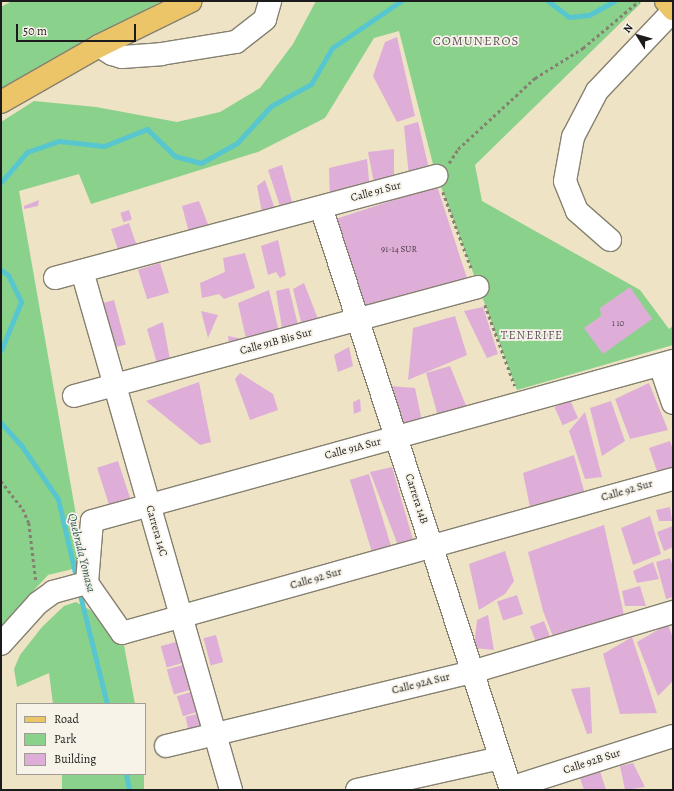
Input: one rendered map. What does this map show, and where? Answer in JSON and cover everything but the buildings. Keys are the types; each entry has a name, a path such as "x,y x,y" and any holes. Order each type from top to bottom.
{"main road":[{"path":"1,102 99,46 191,1"},
{"path":"666,1 673,10"}],"street":[{"path":"99,46 112,54 122,57 161,54 236,42 265,19 270,1"},
{"path":"610,240 578,211 565,181 573,137 597,91 673,10"},
{"name":"Calle 91 Sur","path":"55,278 437,176"},
{"name":"Carrera 14B","path":"321,207 511,789"},
{"name":"Carrera 14C","path":"82,271 231,790"},
{"name":"Calle 91B Bis Sur","path":"74,396 478,287"},
{"path":"666,363 673,403"},
{"name":"Calle 91A Sur","path":"82,583 92,521 666,363"},
{"name":"Calle 92 Sur","path":"82,583 122,633 673,479"},
{"path":"1,644 46,598 82,583"},
{"name":"Calle 92A Sur","path":"166,746 472,672 673,612"},
{"name":"Calle 92B Sur","path":"511,789 673,736"},
{"path":"357,790 500,758"}],"path":[{"path":"437,176 458,150 535,78 583,48 639,1"},
{"path":"1,481 23,509 29,523 46,598"}],"green space":[{"path":"12,1 162,1 1,88 1,7"},
{"path":"316,1 639,1 641,3 475,165 482,201 640,290 669,329 673,326 673,345 517,390 434,168 399,31 374,38 325,118 258,152 91,204 79,174 19,191 85,566 48,575 1,626 1,122 34,101 96,107 177,122 220,112 260,88 293,44"},
{"path":"76,602 90,610 123,640 135,703 53,703 49,673 17,687 14,669 20,655 42,627 64,606"},
{"path":"62,775 144,775 144,790 62,790"}],"waterway":[{"name":"Quebrada Yomasa","path":"1,182 27,152 59,141 104,146 147,129 175,156 201,163 237,143 271,106 311,84 332,48 401,1"},
{"name":"Quebrada Yomasa","path":"548,1 569,17 589,15 614,1"},
{"name":"Quebrada Yomasa","path":"1,270 8,275 21,302 1,350"},
{"name":"Quebrada Yomasa","path":"1,423 21,445 58,499 77,581"},
{"name":"Quebrada Yomasa","path":"79,591 107,703"},
{"name":"Quebrada Yomasa","path":"126,775 129,790"}],"district":[{"name":"COMUNEROS","path":"476,41"},
{"name":"TENERIFE","path":"532,336"}]}
